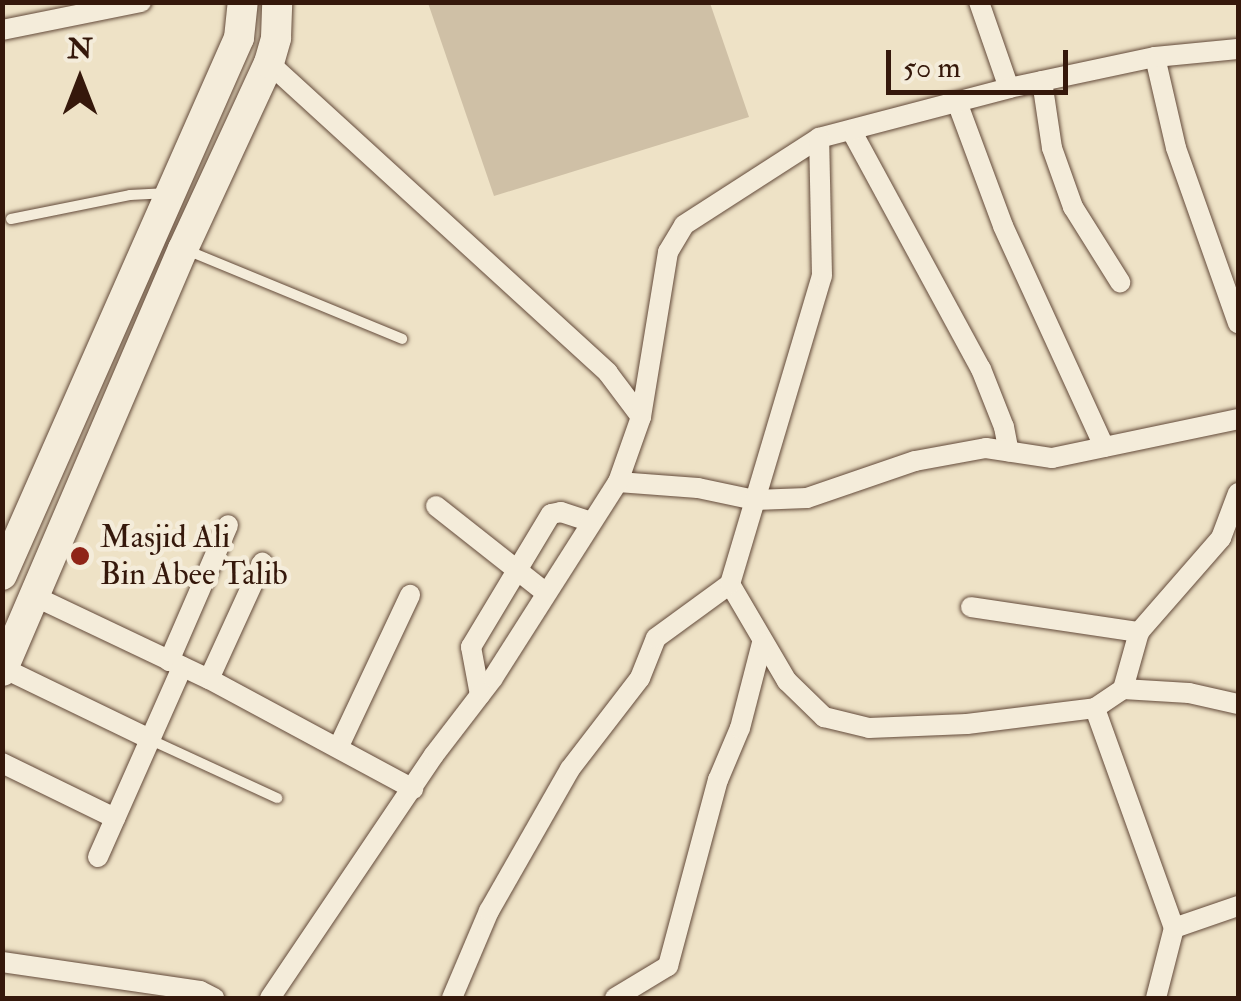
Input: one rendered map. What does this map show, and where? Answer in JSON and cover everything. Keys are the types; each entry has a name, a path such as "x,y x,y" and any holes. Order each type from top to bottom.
{"main road":[{"path":"2,575 239,38 243,2"},
{"path":"3,670 183,249 269,63 276,38 277,2"}],"street":[{"path":"2,30 141,2"},
{"path":"978,2 1008,88"},
{"path":"270,998 326,911 480,695 618,482 641,416 674,240 684,225 818,138 1008,88 1155,57 1238,49"},
{"path":"1155,57 1176,148 1238,323"},
{"path":"269,63 608,374 641,416"},
{"path":"1042,81 1052,148 1073,207 1120,282"},
{"path":"957,102 1003,226 1104,447"},
{"path":"850,130 980,368 1004,426 1009,452"},
{"path":"452,998 489,911 570,769 640,678 656,638 730,584 822,276 818,138"},
{"path":"618,482 698,488 755,500 807,498 915,461 986,448 1052,458 1238,419"},
{"path":"1123,689 1139,632 1221,538 1238,493"},
{"path":"436,506 545,592"},
{"path":"480,695 470,648 552,514 561,512 592,522"},
{"path":"98,857 150,739 228,525"},
{"path":"209,679 262,563"},
{"path":"730,584 786,681 824,718 868,728 967,724 1095,708 1123,689 1188,693 1238,704"},
{"path":"339,746 410,595"},
{"path":"36,598 209,679 413,789"},
{"path":"971,607 1139,632"},
{"path":"615,998 668,966 718,780 740,728 762,643"},
{"path":"3,670 150,739"},
{"path":"1095,708 1174,928 1156,998"},
{"path":"2,763 115,818"},
{"path":"1174,928 1237,913"},
{"path":"2,962 205,996"}],"lane":[{"path":"11,219 130,195 172,193"},
{"path":"183,249 402,339"},
{"path":"150,739 277,798"}],"shaded area":[{"path":"428,3 710,3 749,117 494,196"}],"place":[{"name":"Masjid Ali Bin Abee Talib","path":"80,556"}]}
